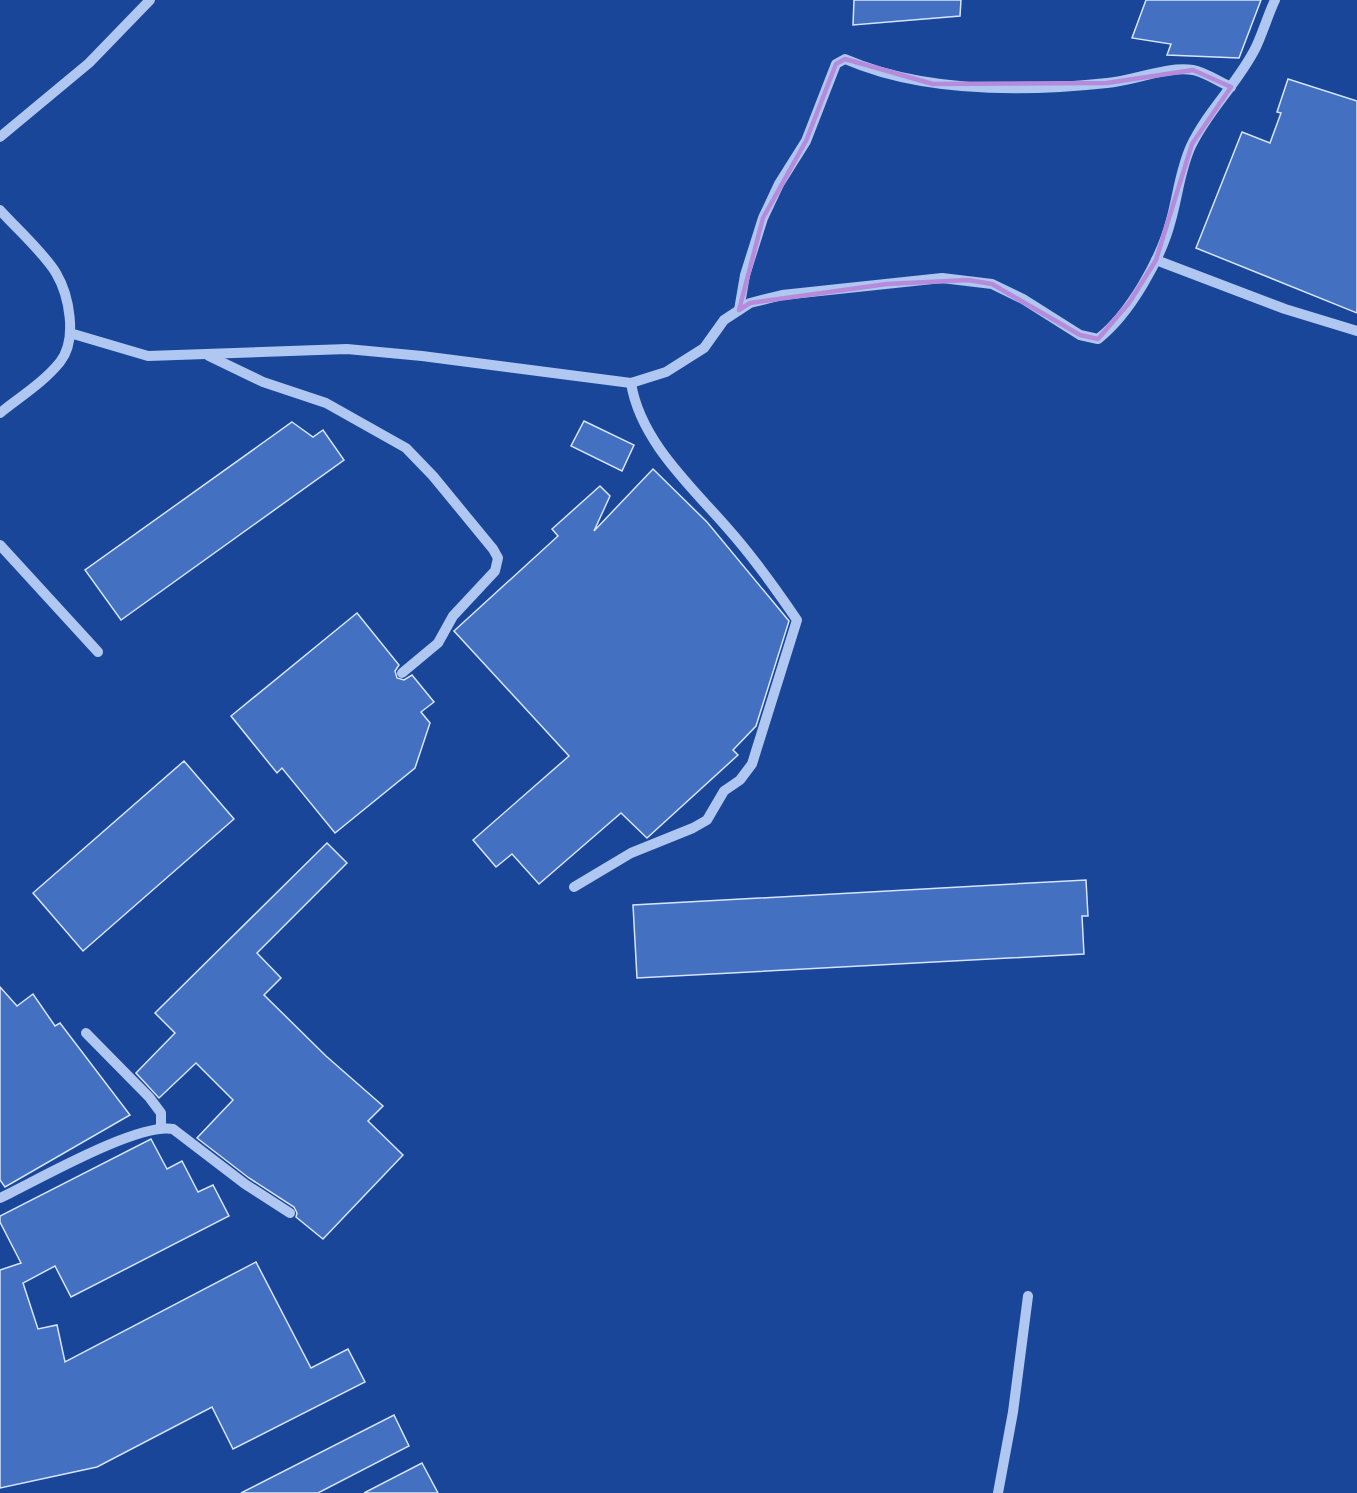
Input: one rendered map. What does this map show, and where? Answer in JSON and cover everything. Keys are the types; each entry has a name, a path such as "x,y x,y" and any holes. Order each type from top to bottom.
{"street":[{"path":"0,137 89,63 150,0"},
{"path":"70,333 148,356 346,349 422,356 631,383 666,372 704,348 724,320 750,303 782,295 942,278 992,284 1023,299 1080,335 1098,339 1108,331 1129,303 1156,260 1171,221 1182,169 1192,144 1256,47 1275,0"},
{"path":"739,310 745,275 763,218 779,184 806,141 836,64 845,59 894,76 933,84 1019,87 1107,83 1193,70 1231,87"},
{"path":"0,210 56,272 68,304 70,333 62,360 31,390 0,413"},
{"path":"1156,260 1286,309 1357,331"},
{"path":"206,355 263,382 326,403 406,448 433,476 493,549 498,558 495,571 453,616 438,643 402,674"},
{"path":"574,887 631,853 707,820 724,791 740,780 752,764 797,620 763,570 679,475 634,402 631,383"},
{"path":"0,545 98,652"},
{"path":"86,1033 162,1113 161,1127"},
{"path":"0,1198 116,1142 161,1127 173,1129 245,1184 290,1213"},
{"path":"998,1493 1013,1412 1028,1296"}],"highlighted area":[{"path":"845,59 933,84 1107,83 1193,70 1231,87 1192,144 1156,260 1129,303 1098,339 1080,335 992,284 968,280 887,284 750,303 739,310 763,218 806,141 836,64"}],"building":[{"path":"854,0 961,0 960,16 853,25"},
{"path":"1146,0 1261,0 1239,58 1167,55 1171,44 1132,38"},
{"path":"1288,79 1357,101 1357,313 1196,248 1242,132 1270,143 1281,113 1277,112"},
{"path":"584,421 634,445 622,471 571,446"},
{"path":"292,422 313,437 323,430 344,460 121,620 85,570"},
{"path":"653,469 707,522 789,621 756,726 733,750 738,755 647,838 621,813 539,884 512,854 496,867 473,840 569,756 454,631 558,536 552,529 600,486 610,496 594,531"},
{"path":"357,613 399,665 395,671 397,678 404,680 412,675 434,702 421,712 430,723 415,768 335,833 282,768 277,773 231,716"},
{"path":"184,761 234,819 83,951 33,893"},
{"path":"327,843 347,863 257,953 281,978 264,995 326,1056 383,1106 368,1121 403,1155 323,1239 296,1217 294,1207 249,1178 197,1138 233,1100 196,1063 159,1098 136,1073 175,1033 155,1013"},
{"path":"1086,880 1088,916 1082,916 1084,954 637,978 633,905"},
{"path":"0,987 17,1006 33,994 55,1026 60,1023 130,1115 5,1187 0,1180"},
{"path":"151,1139 167,1169 182,1161 198,1192 213,1185 229,1216 71,1297 55,1266 23,1283 38,1329 57,1325 65,1362 256,1262 311,1368 348,1349 365,1382 233,1449 212,1407 97,1467 0,1488 0,1270 21,1263 0,1222 0,1216"},
{"path":"394,1415 409,1446 318,1493 241,1493"},
{"path":"422,1463 438,1493 364,1493"}]}
